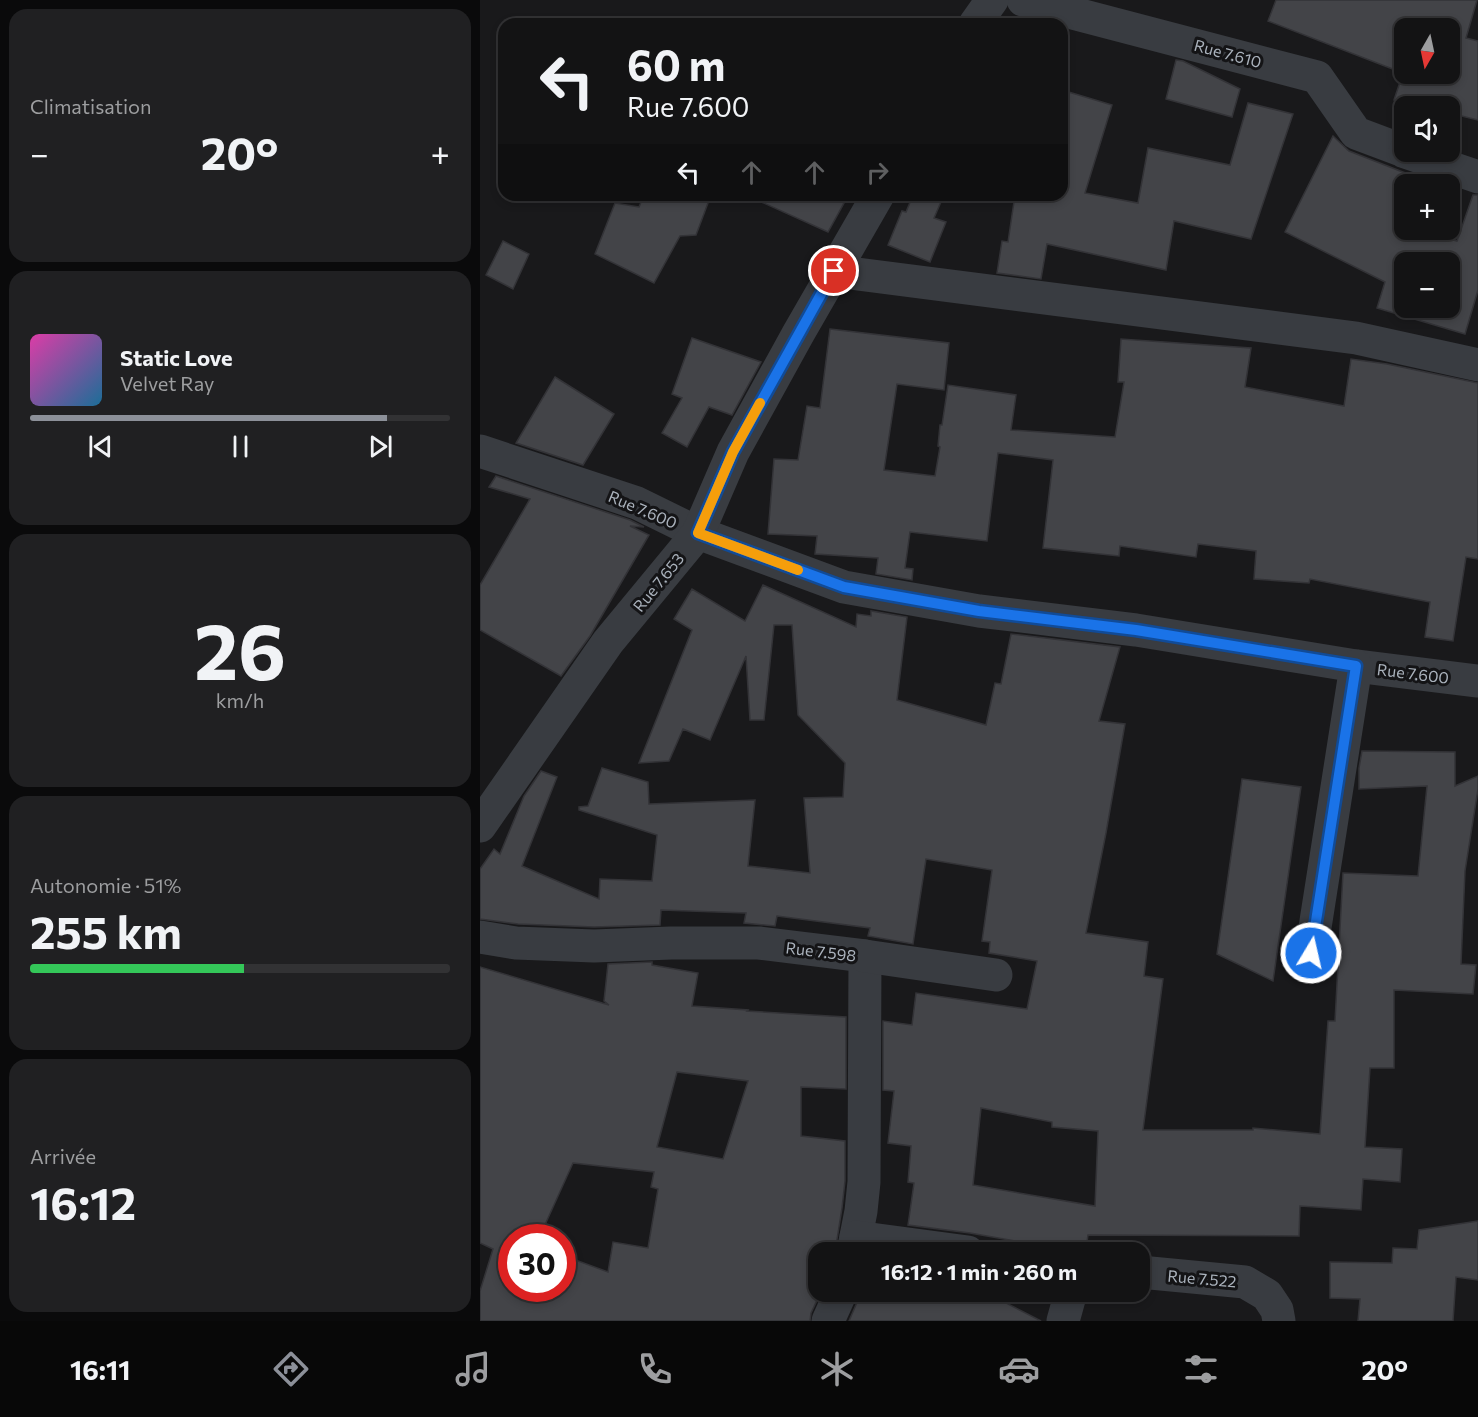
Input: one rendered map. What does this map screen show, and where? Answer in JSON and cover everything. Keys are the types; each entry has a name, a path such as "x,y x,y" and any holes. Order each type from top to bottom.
{"street":[{"path":"979,18 992,0"},
{"name":"Rue 7.610","path":"1023,0 1317,77 1356,133 1394,147"},
{"name":"Rue 7.610","path":"1436,162 1478,177"},
{"name":"Rue 7.653","path":"480,826 608,642 698,533 733,452 875,201"},
{"path":"834,271 1356,338 1478,365"},
{"name":"Rue 7.600","path":"480,451 637,502 698,533 844,587 979,611 1136,630 1356,666 1478,681"},
{"path":"1311,953 1356,666"},
{"name":"Rue 7.598","path":"480,937 516,944 594,946 671,943 759,944 865,956 864,1182 856,1242"},
{"path":"865,956 996,975"},
{"name":"Rue 7.522","path":"1150,1273 1245,1282 1267,1295 1277,1310 1279,1321"},
{"path":"828,1321 837,1302"},
{"path":"1063,1321 1068,1302"}],"building":[{"path":"1276,0 1477,0 1466,38 1478,41 1478,120 1460,116 1460,96 1395,96 1399,84 1460,84 1460,18 1394,18 1394,70 1268,21"},
{"path":"1176,60 1183,61 1240,89 1232,117 1166,99"},
{"path":"1068,92 1112,105 1085,193 1138,203 1148,148 1230,165 1248,103 1293,114 1251,239 1174,221 1166,270 1047,244 1041,279 997,273 1002,241 1008,242 1014,201 1068,201"},
{"path":"1333,136 1349,151 1408,174 1394,174 1394,240 1460,240 1460,232 1473,195 1478,195 1478,290 1465,334 1411,318 1460,318 1460,252 1394,252 1394,313 1377,308 1385,282 1285,232"},
{"path":"642,201 709,201 696,235 680,236 654,283 595,254 615,203 639,207"},
{"path":"759,201 840,201 844,203 828,232"},
{"path":"911,201 941,201 934,218 946,222 930,262 888,245 902,211 906,212"},
{"path":"503,241 529,254 513,289 486,275"},
{"path":"830,329 949,343 944,390 897,384 884,470 935,476 940,447 938,446 940,425 942,425 948,385 1016,395 1011,430 1115,437 1124,382 1118,382 1121,339 1251,348 1245,387 1344,406 1351,359 1478,383 1478,559 1466,557 1453,641 1425,637 1430,602 1310,579 1309,583 1254,579 1256,551 1198,544 1196,557 1120,546 1119,556 1043,548 1053,460 998,453 987,541 910,532 905,568 913,569 912,580 876,574 878,558 815,554 817,536 768,534 774,459 798,460 807,406 820,408"},
{"path":"692,338 761,362 732,415 709,407 687,447 662,433 682,398 672,394"},
{"path":"555,377 614,414 583,465 516,443"},
{"path":"496,476 630,520 644,527 630,526 649,535 590,636 561,676 480,630 480,585 530,499 489,487"},
{"path":"763,585 856,627 857,614 871,616 871,611 907,617 897,700 986,725 995,683 1001,684 1011,634 1120,647 1099,721 1125,724 1086,933 1148,942 1144,976 1163,979 1143,1130 1253,1130 1253,1128 1320,1134 1328,1021 1335,1021 1343,873 1418,876 1427,786 1359,789 1362,751 1455,752 1455,786 1478,776 1465,871 1461,964 1476,965 1473,994 1394,990 1394,1068 1370,1068 1365,1147 1402,1149 1400,1182 1363,1179 1361,1210 1300,1206 1299,1236 1088,1235 1087,1242 1020,1242 908,1225 914,1183 908,1182 911,1146 888,1143 894,1091 883,1090 883,1021 912,1025 916,993 1027,1009 1037,961 989,953 990,942 982,941 992,870 926,859 913,944 868,936 870,928 777,916 775,926 744,923 746,913 661,910 660,925 594,927 518,924 480,919 480,869 494,849 500,854 524,796 541,771 557,777 522,866 599,899 600,879 652,881 657,835 579,810 579,807 588,806 602,768 648,782 649,804 755,800 748,866 810,873 804,798 843,797 845,763 798,715 792,625 774,625 764,720 750,720 746,656 710,740 683,729 669,761 639,763 692,630 674,619 692,589 745,621","holes":["981,1108 1052,1122 1052,1127 1098,1131 1095,1206 973,1185"]},
{"path":"1242,779 1301,787 1273,981 1217,954"},
{"path":"652,962 652,965 698,973 692,1006 846,1017 846,1089 801,1087 801,1136 845,1141 845,1181 837,1242 808,1242 808,1302 816,1302 810,1321 480,1321 480,1291 493,1249 480,1243 480,967 609,1005 604,1001 608,964","holes":["677,1072 748,1081 723,1159 657,1147"]},
{"path":"1478,1221 1478,1280 1456,1277 1453,1321 1358,1321 1360,1299 1330,1298 1330,1262 1392,1263 1393,1248 1417,1249 1419,1230"},
{"path":"857,1302 1004,1302 1041,1321 849,1321"}],"slow traffic":[{"path":"760,403 733,452 698,533 798,570"}],"route":[{"path":"834,271 733,452 698,533 844,587 979,611 1136,630 1356,666 1311,953"}]}
